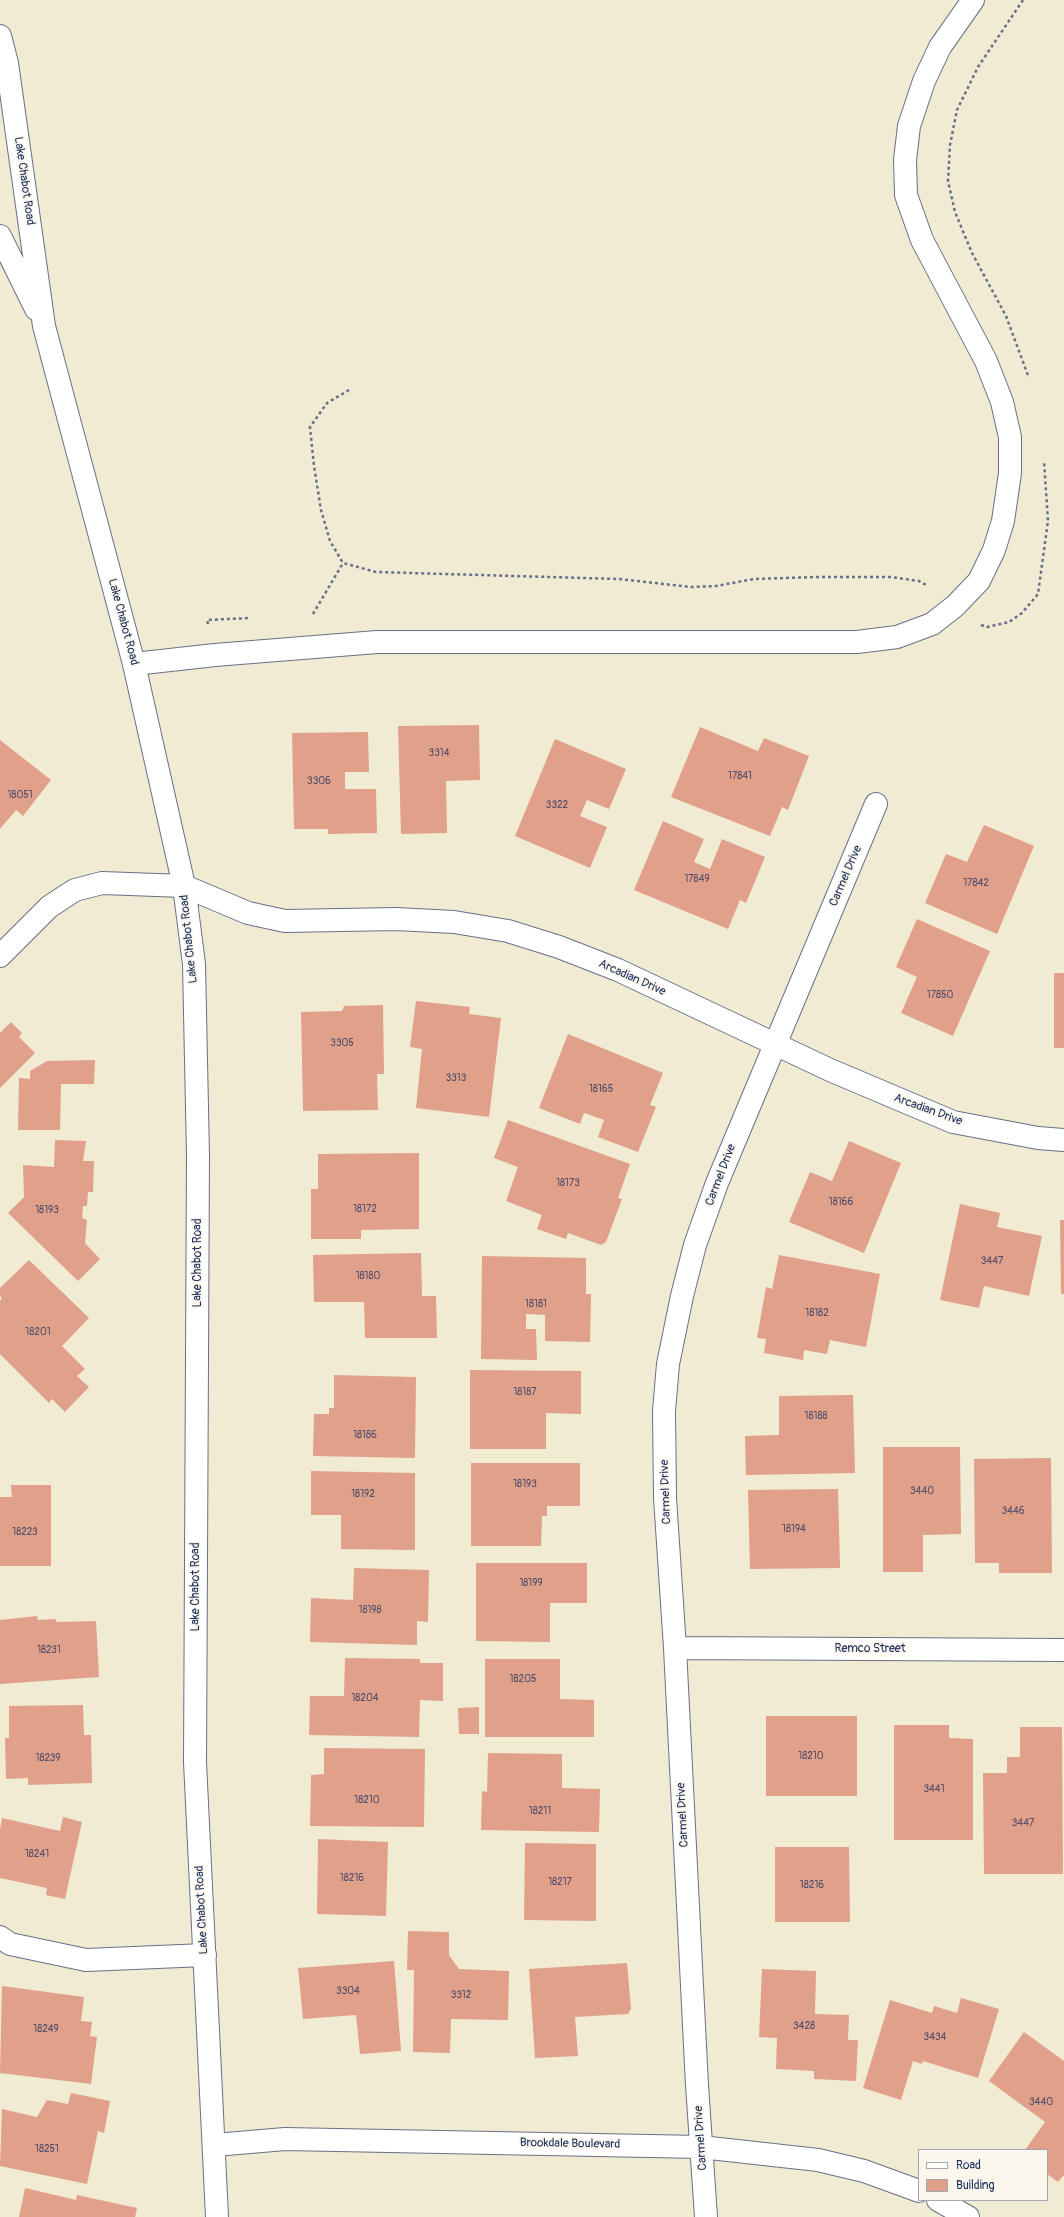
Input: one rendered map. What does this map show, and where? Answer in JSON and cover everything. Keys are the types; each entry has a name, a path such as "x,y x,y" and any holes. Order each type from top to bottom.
{"street":[{"path":"134,664 215,655 377,642 857,642 897,637 932,624 956,606 979,581 994,550 1003,521 1010,473 1010,437 1002,402 986,362 922,240 906,195 905,160 909,126 924,81 940,47 972,0"},
{"name":"Lake Chabot Road","path":"0,36 7,63 44,326 134,664 184,886 194,964 198,1156 195,1762 215,2145 217,2217"},
{"name":"Lake Chabot Road","path":"0,236 44,326"},
{"name":"Carmel Drive","path":"706,2217 675,1648 665,1498 664,1411 668,1364 682,1296 698,1238 717,1183 774,1044 876,804"},
{"path":"0,956 49,907 76,890 102,883 184,886"},
{"name":"Arcadian Drive","path":"184,886 248,913 284,921 396,919 454,922 508,931 559,947 618,970 774,1044 891,1097 953,1122 1038,1138 1064,1140"},
{"name":"Remco Street","path":"675,1648 1064,1650"},
{"path":"0,1937 10,1944 86,1960 205,1955"},
{"name":"Brookdale Boulevard","path":"215,2145 286,2139 701,2147 818,2160 864,2171 918,2191"},
{"path":"940,2201 968,2217"}],"path":[{"path":"349,390 327,403 310,427 321,510 330,541 343,563 376,572 619,579 691,587 716,586 754,579 891,577 919,581 934,588"},
{"path":"305,615 313,614 343,563"},
{"path":"215,655 207,620 253,618"}],"building":[{"path":"479,725 480,780 446,781 447,833 401,834 398,726"},
{"path":"700,727 758,751 764,738 809,756 788,810 782,807 770,836 671,797"},
{"path":"368,732 369,772 345,772 345,789 376,789 377,833 328,834 328,829 294,829 292,733"},
{"path":"555,739 626,769 609,809 587,800 580,816 607,827 590,868 515,836"},
{"path":"0,740 51,780 23,816 16,810 0,829"},
{"path":"663,821 704,839 694,862 710,869 722,839 765,857 746,903 740,900 728,929 634,890"},
{"path":"984,825 1034,846 997,934 925,903 946,854 967,862"},
{"path":"917,919 990,951 953,1036 901,1013 917,977 896,967"},
{"path":"1054,973 1064,973 1064,1048 1054,1048"},
{"path":"416,1001 470,1007 469,1014 501,1018 489,1117 416,1108 422,1049 410,1047"},
{"path":"383,1005 384,1074 377,1074 378,1110 303,1111 301,1012 342,1011 344,1006"},
{"path":"11,1022 22,1033 19,1037 35,1053 0,1088 0,1033"},
{"path":"568,1034 663,1073 650,1105 656,1107 638,1152 598,1137 604,1120 584,1113 580,1124 539,1108"},
{"path":"95,1060 94,1084 61,1084 60,1130 18,1130 19,1078 30,1079 30,1071 47,1061"},
{"path":"508,1120 630,1164 618,1198 622,1199 606,1242 601,1245 568,1233 566,1239 537,1229 542,1215 506,1201 518,1167 494,1158"},
{"path":"55,1140 86,1141 83,1161 94,1161 93,1192 88,1192 87,1206 83,1206 82,1218 87,1220 85,1243 100,1259 78,1281 8,1213 24,1197 23,1165 54,1167"},
{"path":"849,1141 901,1163 864,1253 789,1222 810,1172 832,1181"},
{"path":"419,1153 419,1229 361,1230 361,1239 311,1239 311,1189 318,1189 318,1154"},
{"path":"960,1204 1000,1213 997,1227 1042,1236 1029,1296 984,1286 979,1308 940,1300"},
{"path":"1060,1220 1064,1220 1064,1294 1061,1294"},
{"path":"421,1253 422,1296 436,1296 437,1338 365,1338 364,1302 314,1302 313,1255"},
{"path":"779,1255 880,1274 866,1347 830,1340 827,1354 804,1350 803,1360 764,1353 766,1339 757,1338 766,1287 772,1289"},
{"path":"482,1256 586,1258 586,1294 591,1294 590,1342 545,1341 545,1315 526,1314 526,1329 536,1329 537,1360 481,1359"},
{"path":"29,1260 89,1318 62,1346 85,1369 77,1376 89,1387 65,1412 52,1399 49,1403 0,1354 0,1301 2,1298 0,1296 0,1288"},
{"path":"470,1370 581,1371 581,1414 546,1413 546,1449 470,1449"},
{"path":"334,1375 416,1377 415,1458 313,1456 314,1414 329,1414 329,1408 334,1408"},
{"path":"853,1395 855,1473 746,1475 745,1436 779,1435 779,1396"},
{"path":"883,1447 960,1447 961,1534 923,1535 923,1572 883,1572"},
{"path":"1051,1458 1052,1573 999,1573 999,1563 975,1563 974,1459"},
{"path":"471,1463 580,1463 580,1506 547,1506 547,1516 542,1516 541,1546 471,1546"},
{"path":"311,1471 415,1473 415,1550 341,1549 341,1515 311,1515"},
{"path":"11,1485 51,1485 51,1566 0,1566 0,1497 12,1497"},
{"path":"838,1489 840,1568 750,1569 748,1490"},
{"path":"476,1563 587,1563 587,1603 550,1603 550,1642 476,1641"},
{"path":"354,1568 429,1570 428,1622 417,1621 417,1645 310,1642 311,1598 353,1600"},
{"path":"37,1616 38,1620 56,1619 56,1622 96,1621 99,1677 0,1684 0,1620"},
{"path":"345,1658 420,1659 420,1663 443,1663 443,1701 420,1700 419,1737 309,1735 310,1696 344,1696"},
{"path":"485,1659 560,1659 560,1699 594,1700 594,1737 485,1737"},
{"path":"83,1705 84,1735 91,1735 92,1783 28,1785 28,1778 6,1779 5,1738 9,1738 9,1706"},
{"path":"479,1707 479,1734 459,1734 458,1708"},
{"path":"766,1716 857,1716 857,1796 766,1796"},
{"path":"894,1725 949,1725 949,1738 973,1739 973,1840 894,1840"},
{"path":"1020,1727 1062,1727 1063,1874 984,1874 983,1773 1007,1773 1007,1757 1020,1757"},
{"path":"324,1748 425,1749 424,1827 310,1826 311,1775 324,1774"},
{"path":"488,1753 562,1754 562,1788 600,1789 599,1832 481,1830 482,1791 487,1792"},
{"path":"63,1817 82,1822 65,1899 46,1895 47,1888 0,1878 0,1829 2,1818 60,1831"},
{"path":"318,1839 388,1842 386,1916 317,1914"},
{"path":"525,1843 596,1844 596,1921 524,1920"},
{"path":"775,1847 849,1847 850,1922 775,1922"},
{"path":"408,1931 449,1932 449,1955 459,1969 509,1971 508,2020 451,2019 450,2053 413,2052 414,1970 407,1970"},
{"path":"394,1961 401,2051 360,2054 356,2015 303,2019 298,1968"},
{"path":"627,1963 631,2009 628,2014 575,2017 578,2056 535,2058 529,1969"},
{"path":"762,1969 816,1971 815,2014 849,2015 848,2040 858,2040 856,2081 814,2079 814,2071 776,2069 777,2038 759,2037"},
{"path":"2,1986 84,1997 81,2021 92,2022 90,2036 97,2037 91,2084 0,2073"},
{"path":"961,1998 999,2009 978,2078 923,2061 922,2064 913,2061 901,2100 863,2088 890,2000 932,2013 934,2006 957,2013"},
{"path":"1024,2032 1064,2061 1064,2175 1058,2182 1048,2175 1048,2149 1026,2149 1045,2122 989,2081"},
{"path":"71,2093 110,2101 104,2133 98,2131 87,2184 0,2166 2,2109 37,2117 47,2100 68,2104"},
{"path":"25,2188 76,2200 77,2195 137,2208 135,2217 19,2217"}]}
